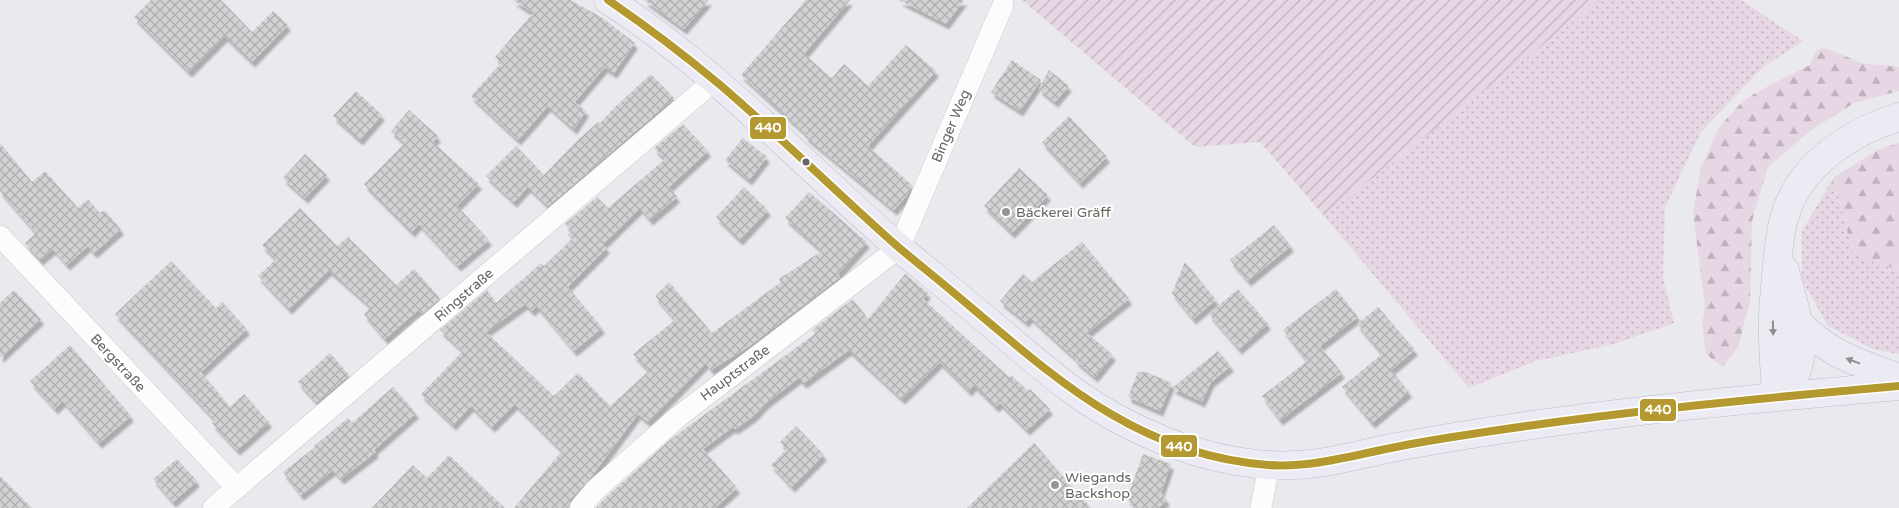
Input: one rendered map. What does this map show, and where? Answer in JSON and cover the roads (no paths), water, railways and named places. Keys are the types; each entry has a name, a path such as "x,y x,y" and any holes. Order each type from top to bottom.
{"main road":[{"path":"608,0 659,36 715,80 899,248 1048,371 1099,408 1127,423 1181,446 1233,460 1269,465 1299,465 1336,461 1387,449 1536,424 1776,396 1899,386"},
{"path":"1776,396 1773,322 1779,244 1791,199 1799,185 1811,171 1839,145 1855,135 1899,117"},
{"path":"1776,396 1791,381 1798,366 1800,348 1797,321 1779,244"},
{"path":"1797,321 1811,336 1838,355 1899,378"}],"street":[{"name":"Binger Weg","path":"899,248 1002,5"},
{"name":"Ringstraße","path":"213,508 715,80"},
{"name":"Hauptstraße","path":"580,508 595,490 679,416 899,248"},
{"name":"Bergstraße","path":"4,251 237,488"},
{"path":"1261,508 1269,465"}],"place":[{"name":"Bäckerei Gräff","path":"1006,212"},
{"name":"Wiegands Backshop","path":"1055,485"}]}
